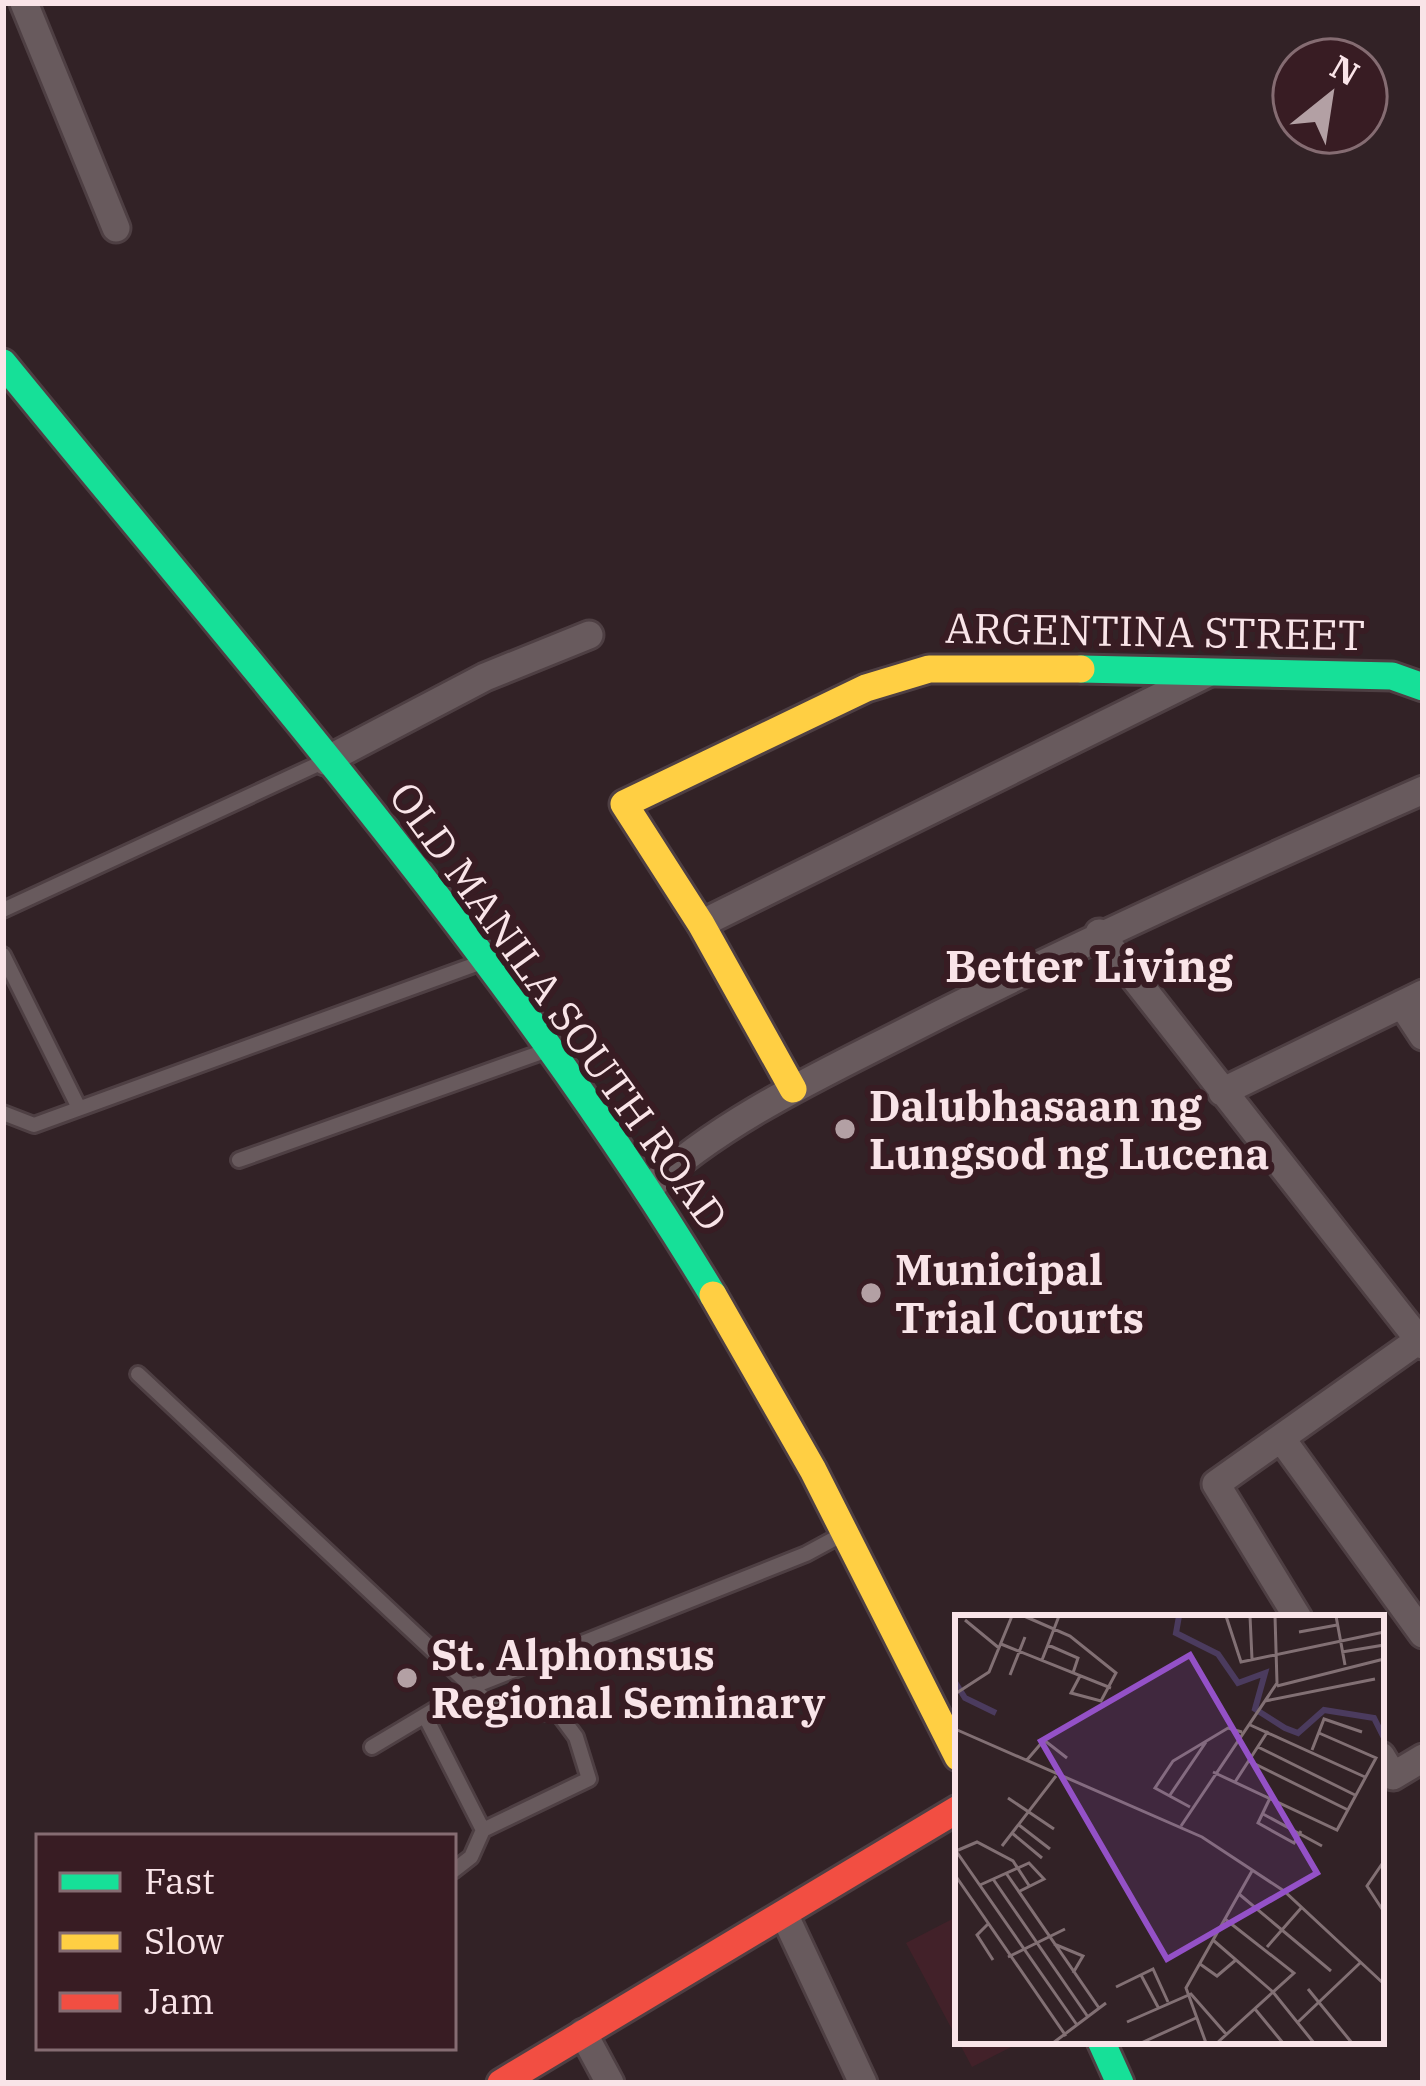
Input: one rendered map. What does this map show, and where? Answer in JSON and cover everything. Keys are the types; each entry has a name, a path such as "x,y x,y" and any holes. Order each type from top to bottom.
{"main road":[{"name":"OLD MANILA SOUTH ROAD","path":"3,362 482,962 647,1190 751,1354 847,1531 955,1751"},
{"name":"ARGENTINA STREET","path":"701,924 624,804 897,676 970,667 1215,669 1392,676 1423,687"},
{"path":"701,924 794,1089"},
{"path":"501,2083 955,1811"},
{"path":"1101,2044 1120,2083"}],"street":[{"path":"24,3 116,228"},
{"path":"325,761 485,676 589,634"},
{"path":"701,924 1215,669"},
{"path":"647,1190 670,1168 794,1089 1099,933 1423,790"},
{"path":"1099,933 1421,1343 1216,1484 1296,1615"},
{"path":"1222,1092 1412,999 1423,1036"},
{"path":"1282,1441 1423,1634"},
{"path":"1384,1761 1393,1776 1423,1758"},
{"path":"784,1914 862,2083"},
{"path":"583,2033 610,2083"}],"lane":[{"path":"3,910 325,761"},
{"path":"3,955 78,1106"},
{"path":"3,1113 34,1125 482,962"},
{"path":"239,1160 549,1050"},
{"path":"138,1374 494,1707 559,1714 576,1737 589,1779 483,1830 471,1857 456,1869"},
{"path":"372,1747 474,1686 806,1554 847,1531"},
{"path":"426,1718 483,1830"}],"shaded area":[{"path":"955,1918 955,2035 906,1943"},
{"path":"960,2044 1017,2044 972,2067"}],"traffic: fast":[{"path":"3,363 465,933 635,1171 713,1295"},
{"path":"1081,669 1392,676 1423,687"},
{"path":"1102,2044 1120,2083"}],"traffic: slow":[{"path":"793,1089 701,924 624,804 866,688 929,669 1081,669"},
{"path":"713,1295 813,1470 955,1751"}],"traffic: jam":[{"path":"501,2083 955,1811"}],"place":[{"name":"Dalubhasaan ng Lungsod ng Lucena","path":"845,1129"},
{"name":"Municipal Trial Courts","path":"871,1293"},
{"name":"St. Alphonsus Regional Seminary","path":"407,1678"}],"district":[{"name":"Better Living","path":"1089,965"}]}
